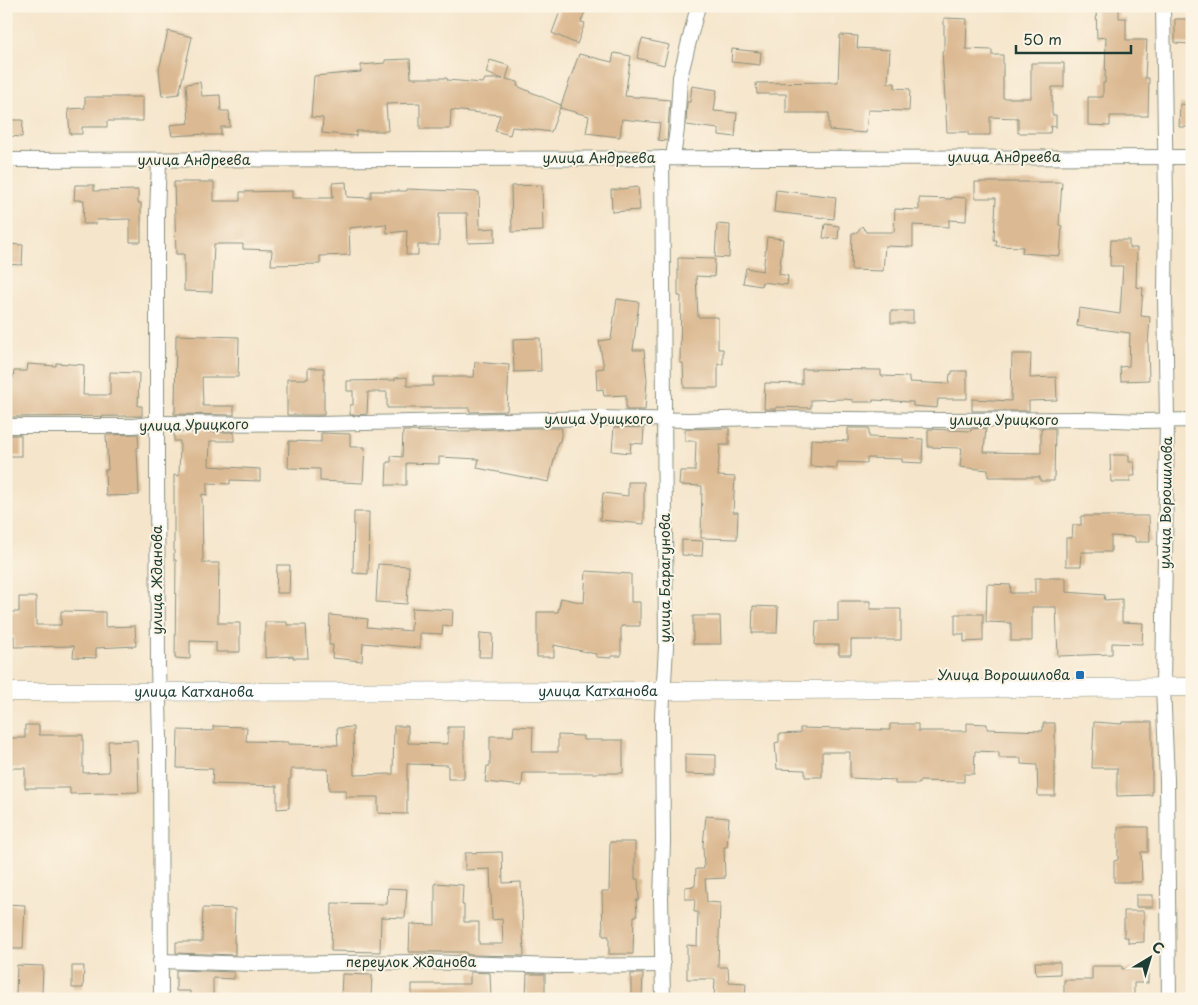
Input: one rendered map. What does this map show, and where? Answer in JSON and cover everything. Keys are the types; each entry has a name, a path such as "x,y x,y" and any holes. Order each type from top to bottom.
{"street":[{"name":"улица Барагунова","path":"663,999 661,898 663,842 662,716 666,647 664,419 668,158 677,130 680,77 698,6"},
{"name":"улица Ворошилова","path":"1163,6 1166,157 1167,420 1163,686 1167,780 1169,999"},
{"name":"улица Андреева","path":"6,160 1192,157"},
{"name":"улица Жданова","path":"159,161 157,214 161,999"},
{"name":"улица Урицкого","path":"6,426 318,424 599,418 1192,420"},
{"name":"улица Катханова","path":"6,692 1192,686"},
{"name":"переулок Жданова","path":"160,961 254,964 423,962 558,966 663,965"}],"building":[{"path":"562,6 587,6 581,22 585,23 577,44 552,33"},
{"path":"1119,8 1119,18 1126,18 1126,40 1147,40 1145,78 1149,78 1148,116 1110,116 1110,126 1088,125 1088,97 1103,97 1103,83 1105,83 1106,37 1097,38 1096,9"},
{"path":"944,18 967,19 966,49 992,50 992,55 1003,55 1003,98 1031,98 1031,63 1064,63 1064,87 1052,87 1052,115 1056,115 1056,127 1051,126 1050,133 1018,133 1018,118 990,117 990,135 968,135 968,132 947,132 942,51 944,51"},
{"path":"1175,19 1192,19 1192,44 1175,43"},
{"path":"168,31 192,37 179,94 162,96 159,70"},
{"path":"840,35 858,36 857,48 890,50 888,83 895,83 895,88 910,89 909,111 868,110 866,133 829,130 829,113 786,113 786,94 757,94 756,83 838,82"},
{"path":"642,39 669,45 664,65 637,58"},
{"path":"732,49 761,52 760,65 731,62"},
{"path":"614,53 631,56 625,96 670,100 667,141 658,140 660,123 622,119 620,137 586,133 589,116 560,108 579,54 612,62"},
{"path":"410,59 411,78 447,78 447,80 483,83 485,79 503,79 486,73 490,60 510,66 506,79 518,82 517,86 561,105 551,132 512,127 510,135 495,131 500,115 451,110 450,129 420,129 420,103 386,104 388,131 356,131 356,136 322,133 323,118 311,117 314,76 361,72 361,65 385,63 385,60"},
{"path":"200,82 202,96 220,95 221,111 229,111 230,127 221,127 221,135 172,136 170,125 189,123 186,84"},
{"path":"692,86 717,90 714,111 737,113 735,137 719,135 719,129 686,125 687,102 690,102"},
{"path":"85,97 143,97 143,121 107,121 107,127 82,127 82,134 70,134 68,109 85,108"},
{"path":"1180,104 1192,105 1191,127 1179,127"},
{"path":"8,120 23,120 22,137 8,136"},
{"path":"174,182 214,182 214,201 240,201 240,192 292,191 292,198 333,198 332,183 346,182 347,197 371,198 371,191 407,191 407,189 479,192 480,229 495,228 495,242 468,243 467,213 439,213 439,245 418,245 418,255 406,255 407,231 387,233 386,224 349,228 350,255 320,256 320,264 271,265 272,250 243,249 243,244 214,244 212,292 184,291 184,254 176,254"},
{"path":"975,182 1062,182 1059,225 1062,226 1060,256 1022,253 1023,247 996,246 997,240 994,240 996,198 975,198"},
{"path":"75,185 94,185 94,191 138,190 138,203 141,203 141,242 130,242 130,219 97,220 96,224 83,224 84,200 74,200"},
{"path":"542,185 543,231 512,232 511,186"},
{"path":"638,187 640,210 612,212 611,190"},
{"path":"776,190 836,197 834,219 774,212"},
{"path":"952,197 967,198 966,221 949,220 949,227 913,225 913,247 885,246 883,271 851,270 852,233 856,233 862,226 866,232 894,232 895,209 919,210 919,198 952,199"},
{"path":"717,224 730,225 729,258 715,257"},
{"path":"825,224 839,226 838,239 823,238"},
{"path":"767,237 783,239 779,274 788,276 787,285 762,282 761,286 743,283 746,268 763,271"},
{"path":"1111,240 1129,240 1129,248 1137,248 1136,287 1143,288 1141,316 1150,317 1148,345 1149,380 1121,381 1120,367 1129,366 1130,333 1077,326 1079,308 1120,314 1123,266 1110,266"},
{"path":"6,244 23,245 22,265 6,264"},
{"path":"678,258 715,259 714,277 696,276 698,317 718,317 718,349 723,349 723,364 718,364 718,388 684,388 683,363 680,363 681,296 678,296"},
{"path":"617,299 639,302 633,350 644,350 647,380 645,410 626,410 626,395 604,396 603,389 597,390 596,369 604,368 599,341 611,339"},
{"path":"891,311 913,311 913,323 891,323"},
{"path":"176,335 239,337 238,377 202,377 203,406 234,406 234,415 174,414"},
{"path":"540,338 541,371 514,372 513,339"},
{"path":"1012,354 1031,354 1030,378 1056,377 1057,400 1029,401 1029,411 972,411 972,399 1011,401"},
{"path":"475,362 509,365 507,411 470,412 469,408 387,408 387,392 368,392 367,414 350,415 350,405 353,405 353,391 347,391 347,381 395,380 395,378 407,377 407,386 433,386 433,377 474,377"},
{"path":"56,363 84,365 83,395 110,395 110,372 139,373 138,406 142,406 142,416 6,417 6,378 13,378 14,371 27,371 28,364 56,366"},
{"path":"308,368 324,368 324,415 287,415 287,379 308,379"},
{"path":"802,369 881,370 881,376 909,377 909,382 949,384 952,371 967,371 967,399 938,399 937,408 913,406 913,402 873,400 873,402 853,402 853,400 844,399 811,400 811,408 776,407 776,409 764,409 765,383 802,384"},
{"path":"614,427 644,428 643,444 631,443 630,453 612,451"},
{"path":"562,428 549,482 477,468 479,459 439,457 439,464 406,463 406,485 386,485 387,462 391,462 391,456 402,457 403,431 470,432 470,430"},
{"path":"729,428 729,445 720,445 718,476 735,477 733,512 738,512 737,539 701,538 702,486 679,485 680,471 695,471 696,441 685,441 685,429"},
{"path":"848,428 869,428 869,437 923,439 922,463 902,462 902,459 867,458 867,463 837,462 837,468 810,466 811,439 848,441"},
{"path":"986,428 984,452 1041,453 1041,428 1055,428 1054,481 1040,481 1040,477 988,477 988,470 960,467 962,448 928,447 928,429 971,431 971,429"},
{"path":"174,432 234,432 234,441 210,441 209,466 260,469 260,481 230,480 230,484 207,483 207,495 202,494 203,563 219,563 218,623 240,623 240,652 216,652 216,642 190,641 190,659 175,658 176,560 174,560 174,475 179,476 180,441 174,441"},
{"path":"321,433 350,434 350,447 365,447 363,483 320,481 320,469 288,468 289,441 321,442"},
{"path":"138,434 139,495 106,496 105,470 108,470 106,435"},
{"path":"6,435 21,435 21,456 6,456"},
{"path":"1110,455 1129,455 1129,462 1134,462 1135,476 1130,476 1130,482 1111,482"},
{"path":"628,482 644,482 644,524 600,520 603,493 628,496"},
{"path":"354,512 369,512 368,574 353,573"},
{"path":"1081,516 1149,516 1150,542 1135,542 1135,537 1111,536 1111,552 1082,552 1081,566 1066,566 1066,538 1072,538 1073,525 1081,525"},
{"path":"682,540 703,541 702,556 682,555"},
{"path":"378,564 409,566 407,604 376,602"},
{"path":"277,565 290,565 289,593 276,593"},
{"path":"586,571 631,574 631,602 640,602 640,626 621,626 621,656 611,656 611,658 596,657 596,654 554,645 554,657 537,657 537,612 558,612 561,598 584,603"},
{"path":"1035,578 1066,578 1066,592 1105,595 1104,600 1122,599 1122,622 1143,623 1142,644 1112,643 1112,654 1058,656 1056,607 1032,607 1032,641 1011,641 1011,623 986,622 987,584 1011,585 1010,593 1035,593"},
{"path":"19,597 36,597 36,625 61,625 61,611 105,612 105,627 135,626 136,646 96,648 96,658 73,657 74,646 14,647 14,636 6,636 6,612 19,612"},
{"path":"838,601 870,601 870,609 901,609 901,640 851,640 851,655 839,655 839,645 815,645 816,621 838,621"},
{"path":"753,606 778,607 777,633 752,633"},
{"path":"412,608 453,610 452,626 443,625 442,634 420,633 420,648 363,643 362,661 332,658 333,645 329,645 330,615 368,619 367,627 411,631"},
{"path":"955,614 983,614 983,641 964,642 964,634 955,634"},
{"path":"693,616 720,616 721,644 693,644"},
{"path":"265,622 287,622 287,625 306,625 308,658 293,658 293,656 265,658"},
{"path":"480,633 493,634 492,657 479,657"},
{"path":"1094,722 1122,724 1122,722 1152,722 1152,795 1117,796 1117,768 1092,768"},
{"path":"967,723 987,724 987,729 1043,731 1043,723 1055,723 1055,796 1038,796 1037,765 1021,764 1021,758 999,758 999,752 975,751 974,774 964,774 964,782 919,781 919,784 895,784 895,780 850,778 850,752 822,752 822,777 805,777 805,770 777,769 775,743 779,742 779,734 800,733 800,728 890,730 890,724 918,724 918,731 967,731"},
{"path":"25,725 39,725 39,735 83,735 83,773 109,772 108,741 137,740 139,792 70,794 70,788 25,788 25,768 6,768 6,738 25,738"},
{"path":"213,726 247,727 246,741 338,745 337,728 353,727 354,775 393,774 394,726 408,726 408,743 448,744 448,727 464,727 464,779 448,779 448,765 407,764 407,814 378,813 378,797 346,797 346,790 329,790 328,769 291,769 289,808 277,809 277,786 212,784 213,769 177,768 178,730 213,731"},
{"path":"514,726 533,727 532,752 558,752 558,735 583,736 583,740 623,740 623,773 523,773 522,786 485,782 487,766 490,766 490,736 513,736"},
{"path":"685,754 716,755 716,775 685,774"},
{"path":"706,816 729,818 727,847 724,847 725,878 705,879 707,902 720,903 718,967 728,967 729,982 746,983 745,999 714,999 715,979 687,979 687,945 697,946 698,912 694,912 695,899 685,899 685,887 695,886 696,869 704,869 703,845"},
{"path":"1118,827 1148,827 1148,852 1141,852 1142,882 1114,882 1114,861 1118,860"},
{"path":"610,842 635,842 635,879 638,879 639,900 636,900 637,916 634,916 633,954 609,954 609,936 603,936 602,891 609,891"},
{"path":"502,852 503,883 521,882 524,956 470,955 466,954 466,952 409,952 410,924 435,925 435,883 463,885 462,905 464,905 464,922 479,922 479,944 503,944 502,919 492,920 490,869 465,870 465,853"},
{"path":"388,888 407,889 405,918 381,917 380,952 331,951 332,903 387,904"},
{"path":"1136,895 1153,895 1153,907 1136,907"},
{"path":"6,904 25,905 23,949 6,949"},
{"path":"203,908 235,909 235,955 176,953 176,942 202,942"},
{"path":"1124,911 1144,911 1144,942 1128,943 1128,937 1124,937"},
{"path":"1035,962 1060,962 1060,974 1036,975"},
{"path":"17,965 43,966 42,995 16,994"},
{"path":"72,966 84,966 83,988 72,988"},
{"path":"1092,966 1122,966 1122,969 1148,968 1148,983 1134,983 1134,999 1064,999 1064,980 1092,980"},
{"path":"176,970 234,972 234,979 213,978 213,997 190,997 190,991 176,991"},
{"path":"470,972 490,973 491,999 412,999 412,984 470,984"},
{"path":"342,974 372,975 371,998 341,997"},
{"path":"527,974 545,974 545,997 526,997"},
{"path":"631,974 643,974 642,999 631,999"}],"place":[{"name":"Улица Ворошилова","path":"1080,675"}]}
